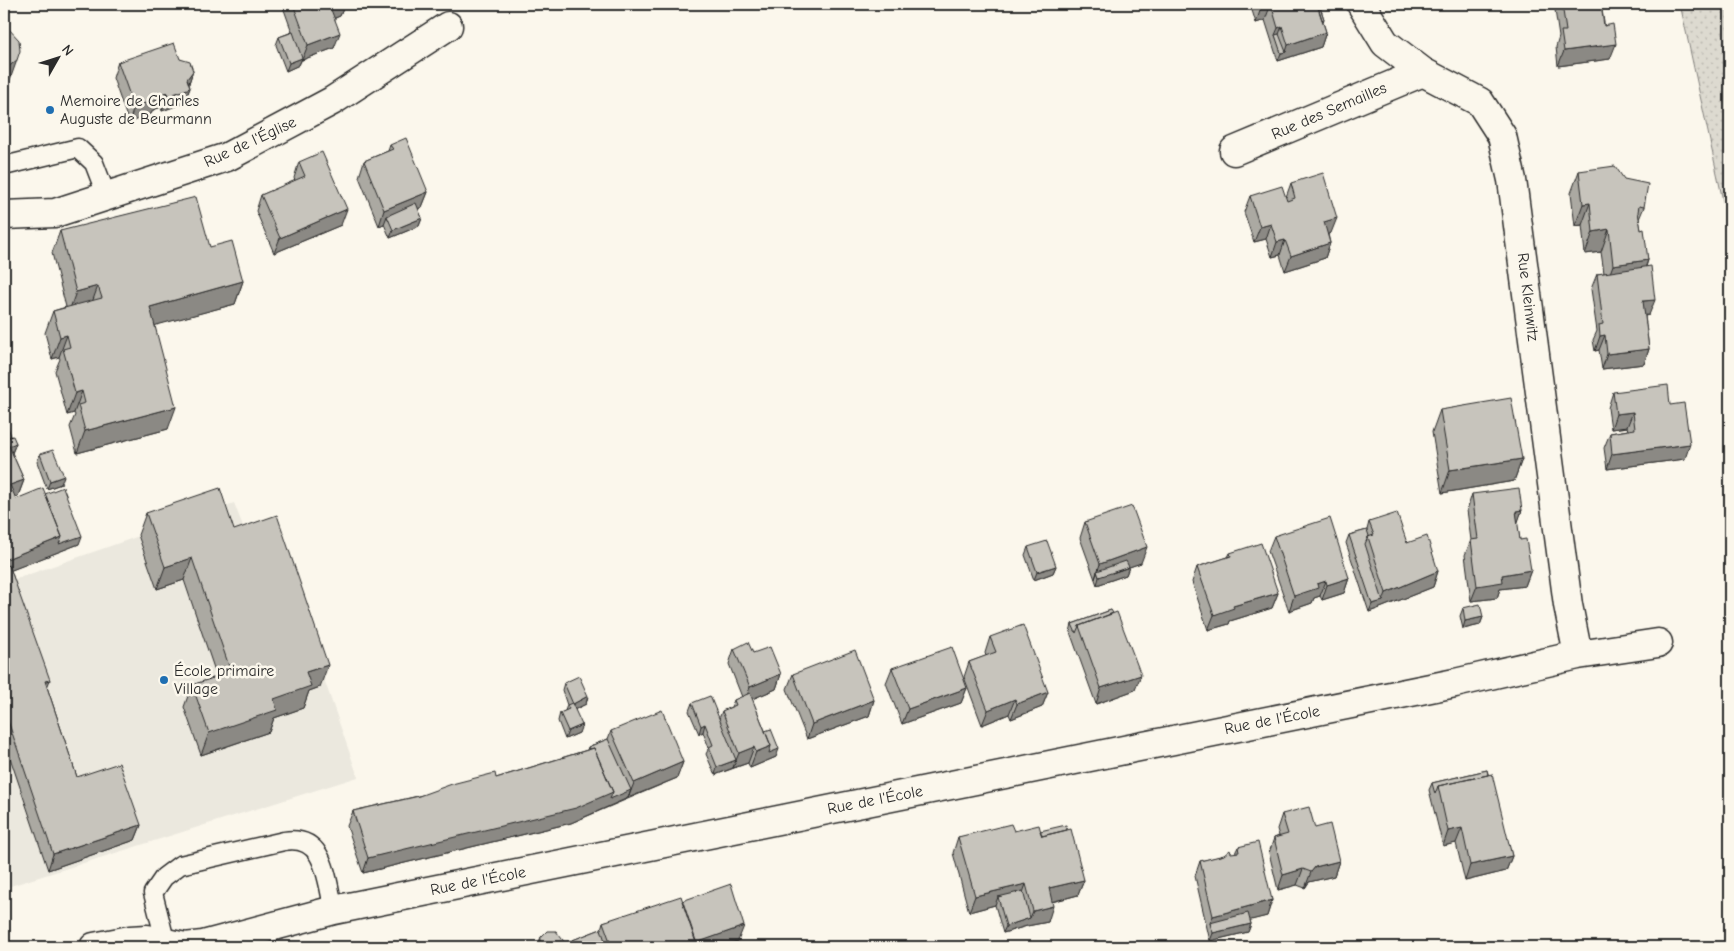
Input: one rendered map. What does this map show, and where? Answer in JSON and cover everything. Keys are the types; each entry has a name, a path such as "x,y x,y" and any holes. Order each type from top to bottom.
{"street":[{"name":"Rue Kleinwitz","path":"1361,4 1384,43 1423,72 1480,102 1502,136 1512,180 1568,605 1578,655"},
{"name":"Rue de l'Église","path":"4,215 55,213 227,157 332,102 448,26"},
{"name":"Rue des Semailles","path":"1234,151 1423,72"},
{"name":"Rue de l'École","path":"94,947 130,940 147,939 185,947 203,945 334,910 1426,689 1578,655 1658,643"}],"lane":[{"path":"4,166 78,148 94,163 107,197"},
{"path":"166,944 153,893 164,877 180,864 284,841 293,840 310,844 320,856 334,910"}],"shaded area":[{"path":"1680,4 1730,4 1730,233"},
{"name":"École primaire Village","path":"234,503 248,539 273,532 358,777 4,888 4,583"}],"building":[{"path":"293,4 339,4 330,7 340,33 308,45"},
{"path":"1260,4 1271,4 1261,8"},
{"path":"1271,4 1317,4 1326,32 1288,45 1282,26 1278,28"},
{"path":"1317,4 1319,4 1324,19 1322,20"},
{"path":"1562,4 1601,4 1604,26 1613,24 1616,44 1564,51 1561,31 1566,31"},
{"path":"4,26 19,40 20,51 17,60 4,70"},
{"path":"293,32 302,58 289,63 279,37"},
{"path":"1279,34 1286,52 1281,53 1275,35"},
{"path":"174,43 180,59 190,62 193,71 187,79 190,88 168,96 167,92 155,96 157,99 134,107 118,62"},
{"path":"4,75 9,90 4,92"},
{"path":"406,138 428,192 384,210 364,161 393,149 390,145"},
{"path":"322,152 347,209 280,238 261,195 305,176 299,162"},
{"path":"1615,166 1624,179 1648,184 1644,207 1639,206 1638,212 1641,230 1644,229 1648,260 1613,265 1609,229 1593,232 1590,203 1583,204 1579,171"},
{"path":"1323,173 1337,218 1324,222 1330,243 1291,256 1285,240 1277,242 1271,224 1260,227 1250,196 1282,186 1287,201 1295,198 1291,183"},
{"path":"196,197 210,247 232,241 243,281 150,307 176,407 85,431 78,405 85,403 82,391 75,393 63,349 70,347 67,335 60,337 53,311 102,298 98,286 76,292 60,231"},
{"path":"416,203 422,218 393,230 387,216"},
{"path":"1651,266 1655,300 1643,301 1649,349 1607,354 1605,335 1600,336 1599,325 1603,324 1597,274"},
{"path":"1668,385 1670,405 1684,403 1690,444 1612,454 1610,433 1635,429 1633,412 1616,414 1613,392"},
{"path":"1511,398 1522,459 1450,470 1440,410"},
{"path":"8,427 11,436 4,438 4,429"},
{"path":"13,436 16,443 9,446 24,480 10,485 16,499 43,488 62,537 4,560 4,439"},
{"path":"53,450 64,476 50,481 40,454"},
{"path":"63,487 82,536 59,544 62,537 45,494"},
{"path":"220,488 234,530 277,515 328,665 306,672 311,686 274,699 277,710 209,733 192,685 231,672 192,558 165,567 146,513"},
{"path":"1519,488 1522,510 1516,511 1520,540 1526,539 1531,570 1502,575 1503,582 1477,586 1471,540 1478,539 1472,494"},
{"path":"1132,506 1147,547 1100,564 1085,522"},
{"path":"1397,513 1407,543 1427,536 1438,571 1386,593 1368,537 1374,535 1369,522"},
{"path":"1330,518 1349,578 1327,585 1326,581 1317,584 1318,588 1294,596 1274,536"},
{"path":"1367,530 1369,536 1365,544 1383,601 1372,604 1349,535"},
{"path":"1047,541 1056,566 1037,572 1028,547"},
{"path":"1261,543 1278,593 1233,606 1234,608 1214,615 1197,567 1231,556 1230,553"},
{"path":"1126,561 1129,567 1099,577 1097,571"},
{"path":"9,565 50,680 45,681 77,777 119,763 141,825 53,854 4,709 4,567"},
{"path":"1480,604 1483,617 1465,621 1463,608"},
{"path":"1111,610 1113,613 1079,626 1076,633 1072,624"},
{"path":"1117,612 1141,675 1101,688 1079,626"},
{"path":"1023,625 1048,692 1017,704 1015,699 988,710 969,662 996,652 990,637"},
{"path":"748,642 753,653 770,647 781,674 750,687 734,649"},
{"path":"952,647 967,688 908,709 892,668"},
{"path":"855,650 874,700 812,724 793,674"},
{"path":"579,676 588,696 573,704 564,683"},
{"path":"750,693 771,746 756,752 754,747 739,753 722,711 736,705 734,700"},
{"path":"710,696 736,760 717,767 709,747 713,745 705,724 701,726 692,703"},
{"path":"572,703 582,725 568,731 560,713 569,709 567,705"},
{"path":"662,710 683,762 634,783 611,731"},
{"path":"771,729 779,749 769,753 771,746 765,731"},
{"path":"608,739 631,790 610,799 613,792 594,748 589,749 588,747"},
{"path":"594,748 613,792 576,808 368,858 353,811 419,796 452,784 495,773 496,778"},
{"path":"1487,770 1488,775 1438,786 1435,794 1432,783"},
{"path":"1492,774 1512,856 1470,865 1462,828 1448,831 1438,786"},
{"path":"1309,807 1315,828 1330,824 1339,861 1315,867 1311,872 1303,869 1283,875 1274,838 1288,834 1282,814"},
{"path":"1011,824 1014,831 1039,825 1042,836 1071,829 1084,880 1049,888 1053,906 1033,911 1026,884 975,896 958,837"},
{"path":"1066,825 1067,830 1042,836 1040,831"},
{"path":"1258,842 1272,900 1213,916 1200,861 1224,855 1230,850 1231,853 1239,852 1238,847"},
{"path":"731,884 744,926 696,943 682,901"},
{"path":"1023,891 1030,918 1006,926 998,897"},
{"path":"681,896 698,947 612,947 603,922"},
{"path":"1248,913 1251,924 1213,933 1210,923"},
{"path":"601,929 607,947 540,947 541,937 547,931 556,931 565,943"}],"place":[{"name":"Memoire de Charles Auguste de Beurmann","path":"50,110"},
{"name":"École primaire Village","path":"164,680"}]}
